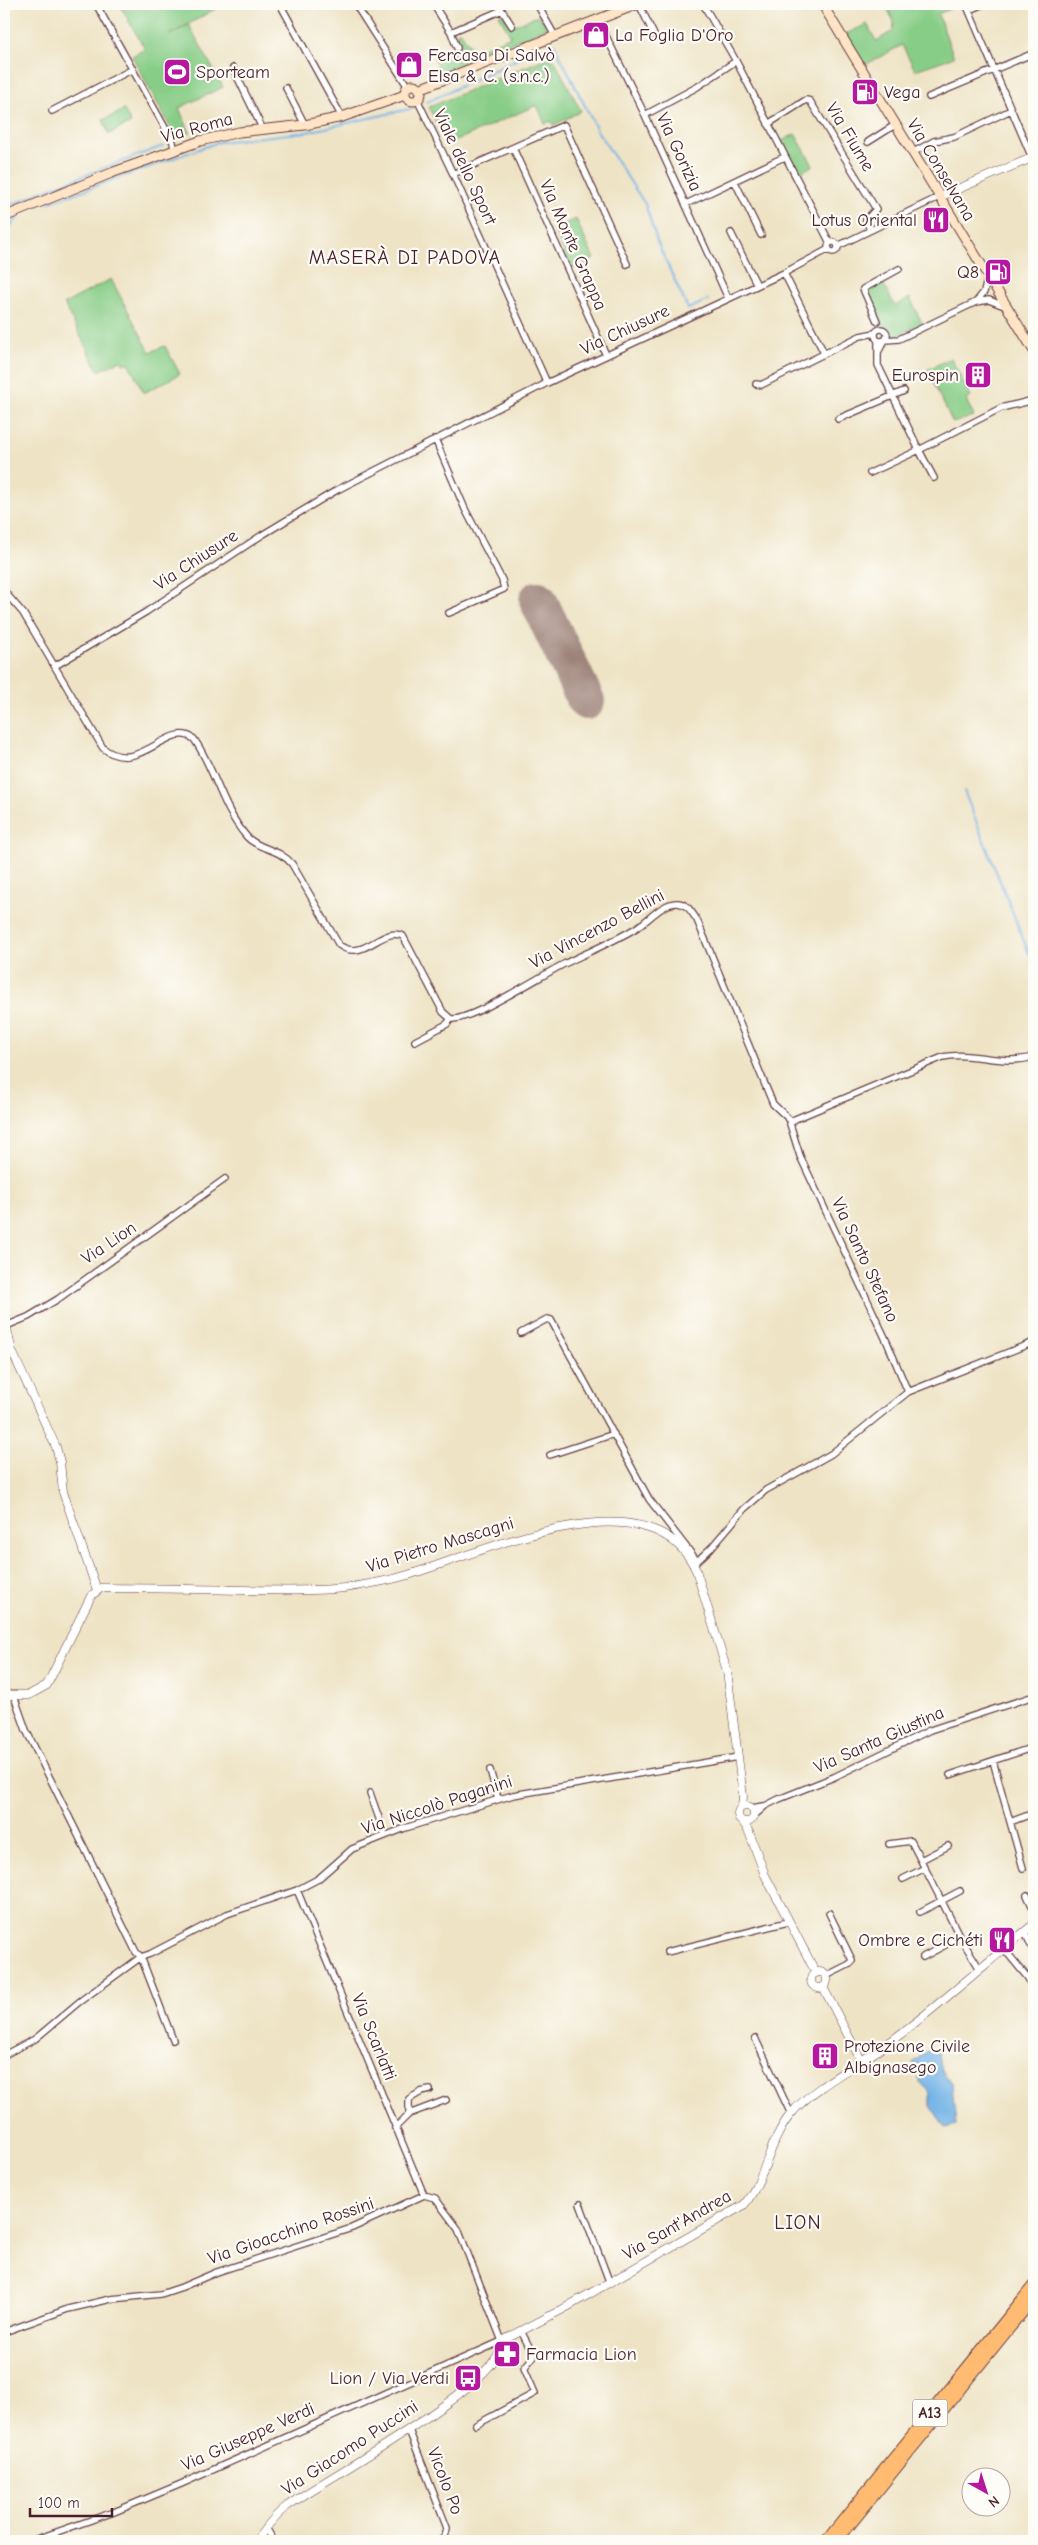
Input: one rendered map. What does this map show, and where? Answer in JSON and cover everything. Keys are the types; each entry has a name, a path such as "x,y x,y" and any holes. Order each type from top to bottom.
{"highway":[{"name":"A13","path":"826,2541 1034,2285"},
{"name":"A13","path":"837,2541 1034,2298"}],"main road":[{"name":"Via Conselvana","path":"822,4 1034,351"},
{"path":"419,89 420,94 417,100 410,100 407,91 415,86 419,89 634,5"},
{"name":"Via Roma","path":"4,217 174,149 220,136 305,125 342,117 407,91"}],"street":[{"path":"96,4 173,142 174,149"},
{"path":"280,4 342,117"},
{"path":"355,4 407,91"},
{"path":"433,4 451,32 457,48"},
{"path":"498,4 512,26"},
{"path":"537,4 555,36"},
{"path":"703,4 736,61 829,246"},
{"path":"939,197 1033,158 968,7 983,4"},
{"path":"634,5 654,35"},
{"path":"451,32 502,10"},
{"name":"Via Gorizia","path":"598,20 645,115 728,298"},
{"path":"929,98 1034,53"},
{"path":"645,115 697,87 736,61"},
{"path":"233,68 263,130"},
{"path":"52,111 133,69"},
{"path":"286,88 305,125"},
{"name":"Viale dello Sport","path":"417,100 453,174 547,383"},
{"name":"Via Fiume","path":"768,124 806,100 810,101 876,209 866,220 870,230"},
{"path":"912,153 934,141 954,137 1011,110"},
{"path":"453,174 564,125 627,264"},
{"path":"868,142 895,125"},
{"name":"Via Monte Grappa","path":"513,148 606,355"},
{"path":"686,204 784,157"},
{"path":"735,182 761,235"},
{"name":"Via Chiusure","path":"55,666 146,612 262,535 337,490 547,383 784,273 829,246 836,251 838,246 939,197"},
{"path":"732,233 757,285"},
{"path":"899,269 863,289 877,322 880,335 878,365 934,478"},
{"path":"784,273 824,353"},
{"path":"976,302 984,292 988,276"},
{"path":"756,384 761,385 860,336 880,335 899,339 976,302 989,300 1007,307"},
{"path":"838,419 904,391"},
{"path":"870,473 995,411 1032,402"},
{"path":"436,439 465,510 502,580 504,589 449,613"},
{"path":"4,591 23,613 98,741 107,752 121,756 137,755 179,733 188,734 194,739 219,790 242,830 249,839 285,856 292,864 339,944 345,949 359,950 392,934 402,936 443,1012 451,1019"},
{"name":"Via Vincenzo Bellini","path":"415,1041 447,1024 451,1019 458,1020 491,1005 541,976 636,928 670,904 678,903 690,909 696,920 772,1104 791,1121"},
{"path":"791,1121 943,1057 963,1055 1004,1061 1034,1057"},
{"name":"Via Santo Stefano","path":"791,1121 790,1128 800,1156 887,1342 908,1392"},
{"name":"Via Lion","path":"6,1326 28,1317 50,1304 225,1179"},
{"path":"4,1317 12,1351 56,1447 62,1471 63,1492 97,1590 91,1596 47,1685 36,1693 14,1696 4,1695"},
{"name":"Via Pietro Mascagni","path":"521,1333 547,1319 551,1320 649,1499 695,1563 726,1671 743,1796 750,1811 749,1832"},
{"path":"695,1563 744,1509 766,1490 831,1454 908,1392 1034,1342"},
{"path":"550,1455 614,1434"},
{"name":"Via Pietro Mascagni","path":"97,1590 298,1590 343,1588 404,1576 529,1534 613,1523 636,1524 647,1527 683,1546"},
{"path":"14,1696 16,1707 26,1730 81,1844 134,1948 141,1957 173,2040"},
{"name":"Via Santa Giustina","path":"750,1811 834,1777 930,1730 1034,1696"},
{"path":"950,1775 1034,1747"},
{"name":"Via Niccolò Paganini","path":"4,2055 31,2043 90,1994 141,1957 226,1914 297,1890 322,1876 352,1849 385,1835 498,1799 537,1790 595,1782 738,1757"},
{"path":"993,1761 1023,1868"},
{"path":"490,1770 498,1799"},
{"path":"370,1793 385,1835"},
{"path":"750,1811 738,1815 749,1832 762,1870 816,1973"},
{"path":"743,1822 750,1811"},
{"path":"1010,1822 1034,1813"},
{"path":"889,1844 911,1841 960,1937 980,1969"},
{"path":"921,1860 948,1846"},
{"path":"904,1879 925,1868"},
{"name":"Via Scarlatti","path":"297,1890 424,2195"},
{"path":"920,1912 960,1891"},
{"path":"1027,1895 1034,1910"},
{"path":"826,1976 850,1964 852,1960 829,1913"},
{"path":"667,1952 788,1922"},
{"name":"Via Sant'Andrea","path":"502,2341 744,2205 756,2187 783,2126 791,2114 806,2100 862,2062 1034,1924"},
{"path":"1025,1932 1034,1952"},
{"path":"923,1957 960,1937"},
{"path":"1004,1949 1028,1978 1034,1991"},
{"path":"816,1973 820,1972 826,1976"},
{"path":"816,1973 812,1979 813,1984 816,1987 823,1987"},
{"path":"823,1987 827,1981 826,1976"},
{"path":"823,1987 862,2062"},
{"path":"756,2038 791,2114"},
{"path":"409,2114 409,2099 421,2092 430,2090"},
{"path":"395,2128 409,2114 446,2100"},
{"path":"424,2195 435,2198 458,2230 502,2341"},
{"name":"Via Gioacchino Rossini","path":"4,2332 68,2309 111,2299 160,2294 182,2287 217,2272 352,2228 424,2195"},
{"path":"580,2204 609,2281"},
{"path":"476,2424 535,2393 524,2368 534,2356 521,2330"},
{"name":"Via Giacomo Puccini","path":"256,2541 284,2509 298,2498 409,2430 474,2381 498,2354 502,2341"},
{"name":"Via Giuseppe Verdi","path":"31,2541 72,2528 172,2487 502,2341"},
{"name":"Vicolo Po","path":"409,2430 447,2528 445,2537 439,2541"},
{"path":"266,2528 274,2541"}],"green space":[{"name":"Sporteam","path":"119,4 224,4 169,35 189,25 223,87 179,108 190,133 176,138 132,56 145,49"},
{"path":"885,4 961,4 938,14 954,57 915,70 902,45 865,65 846,34 867,24 876,41 893,31 894,22"},
{"path":"502,13 512,26 539,15 547,28 442,72 433,58 463,46 456,33 460,31 474,52 511,36 499,15"},
{"path":"549,57 554,59 581,111 554,125 551,121 545,124 537,105 446,145 429,107"},
{"path":"124,110 131,123 109,134 103,120"},
{"path":"795,134 813,165 797,175 780,142"},
{"path":"576,219 594,259 572,269 553,229"},
{"path":"111,279 150,352 165,346 180,374 144,393 128,362 123,364 121,360 98,370 64,304"},
{"path":"882,281 895,306 910,298 922,323 897,336 887,329 878,316 866,291"},
{"path":"951,358 971,397 966,400 974,416 953,423 927,370"}],"water":[{"path":"932,2048 938,2051 942,2071 952,2085 956,2125 945,2128 930,2106 930,2093 920,2083 913,2063"}],"waterway":[{"path":"427,102 532,52 554,44 598,132 645,204 658,244 688,309 708,300"},
{"path":"48,203 219,142 307,132 414,108"},
{"path":"4,208 46,190 163,146"},
{"path":"4,234 19,216"},
{"path":"964,791 1034,966"}],"runway":[{"path":"538,600 586,701"}],"place":[{"name":"La Foglia D'Oro","path":"596,35"},
{"name":"Fercasa Di Salvò Elsa & C. (s.n.c.)","path":"409,65"},
{"name":"Sporteam","path":"177,72"},
{"name":"Vega","path":"865,92"},
{"name":"Lotus Oriental","path":"936,220"},
{"name":"Q8","path":"998,272"},
{"name":"Eurospin","path":"978,375"},
{"name":"Ombre e Cichéti","path":"1002,1940"},
{"name":"Protezione Civile Albignasego","path":"825,2056"},
{"name":"Farmacia Lion","path":"507,2354"},
{"name":"Lion / Via Verdi","path":"468,2378"}],"district":[{"name":"MASERÀ DI PADOVA","path":"405,257"},
{"name":"LION","path":"798,2222"}]}
